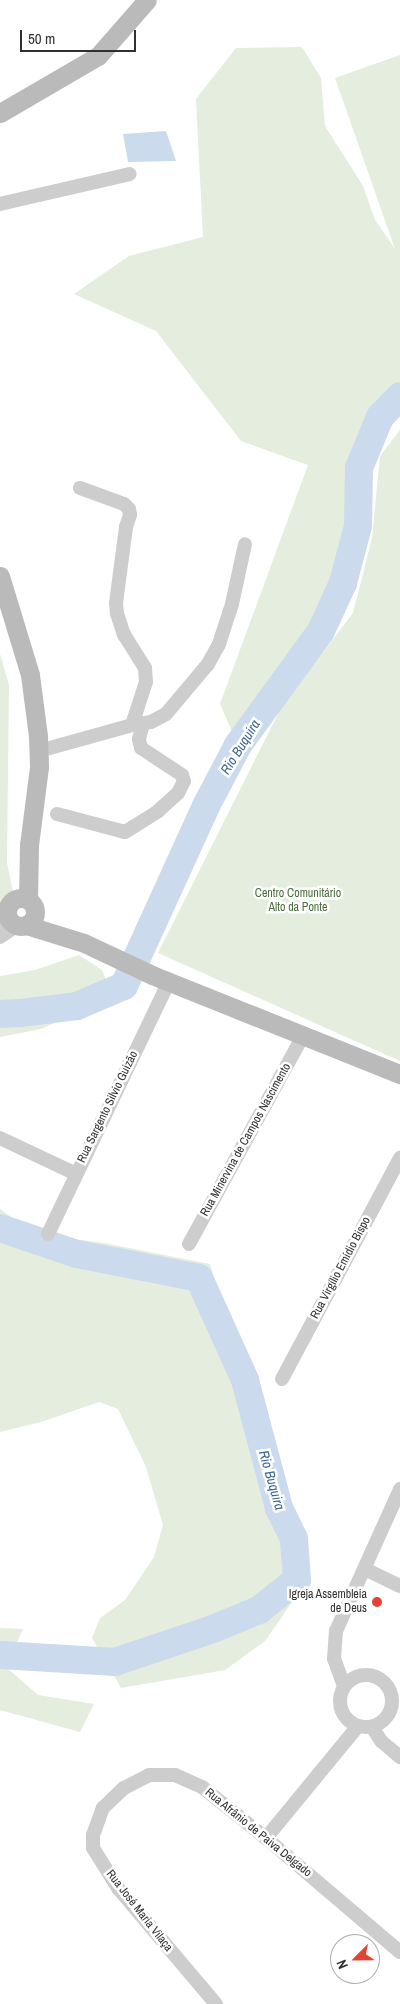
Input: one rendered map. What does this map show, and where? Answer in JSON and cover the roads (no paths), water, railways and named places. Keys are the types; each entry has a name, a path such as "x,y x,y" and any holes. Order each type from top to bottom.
{"main road":[{"path":"0,113 98,56 147,0"},
{"path":"0,576 30,675 39,751 29,845 18,914 60,935 84,943 161,978 400,1074"}],"street":[{"path":"0,204 130,174"},
{"path":"57,814 126,832 158,811 178,793 184,781 182,775 141,748 139,739 137,724 146,676 144,668 124,634 117,614 116,604 130,512 124,504 80,488"},
{"path":"39,751 166,714 208,664 219,644 232,604 245,544"},
{"path":"0,937 18,914"},
{"name":"Rua Sargento Silvio Guizão","path":"48,1234 161,978"},
{"name":"Rua Minervina de Campos Nascimento","path":"189,1244 303,1036"},
{"path":"0,1138 76,1174"},
{"name":"Rua Virgílio Emídio Bispo","path":"282,1379 400,1158"},
{"path":"344,1686 334,1659 336,1631 400,1489"},
{"path":"365,1569 400,1586"},
{"path":"358,1676 375,1676 394,1686 390,1712 380,1724 372,1727 358,1726 345,1717 341,1710 340,1694 344,1686 358,1676"},
{"path":"266,1838 358,1726"},
{"path":"372,1727 381,1741 400,1757"},
{"name":"Rua Afrânio de Paiva Delgado","path":"103,1808 135,1780 161,1773 175,1774 202,1787 266,1838 400,1952"},
{"name":"Rua José Maria Vilaça","path":"103,1808 93,1835 94,1848 101,1862 118,1888 216,2004"}],"water":[{"path":"166,131 176,161 128,162 123,134"}],"waterway":[{"name":"Rio Buquira","path":"0,1014 77,1006 124,986 206,806 238,745 321,631 343,583 358,526 359,468 380,417 400,396"},
{"name":"Rio Buquira","path":"0,1228 77,1254 199,1278 245,1380 279,1508 294,1539 297,1580 259,1610 213,1629 115,1662 0,1655"}],"place":[{"name":"Igreja Assembleia de Deus","path":"377,1602"}],"park label":[{"name":"Centro Comunitário Alto da Ponte","path":"298,901"}]}
